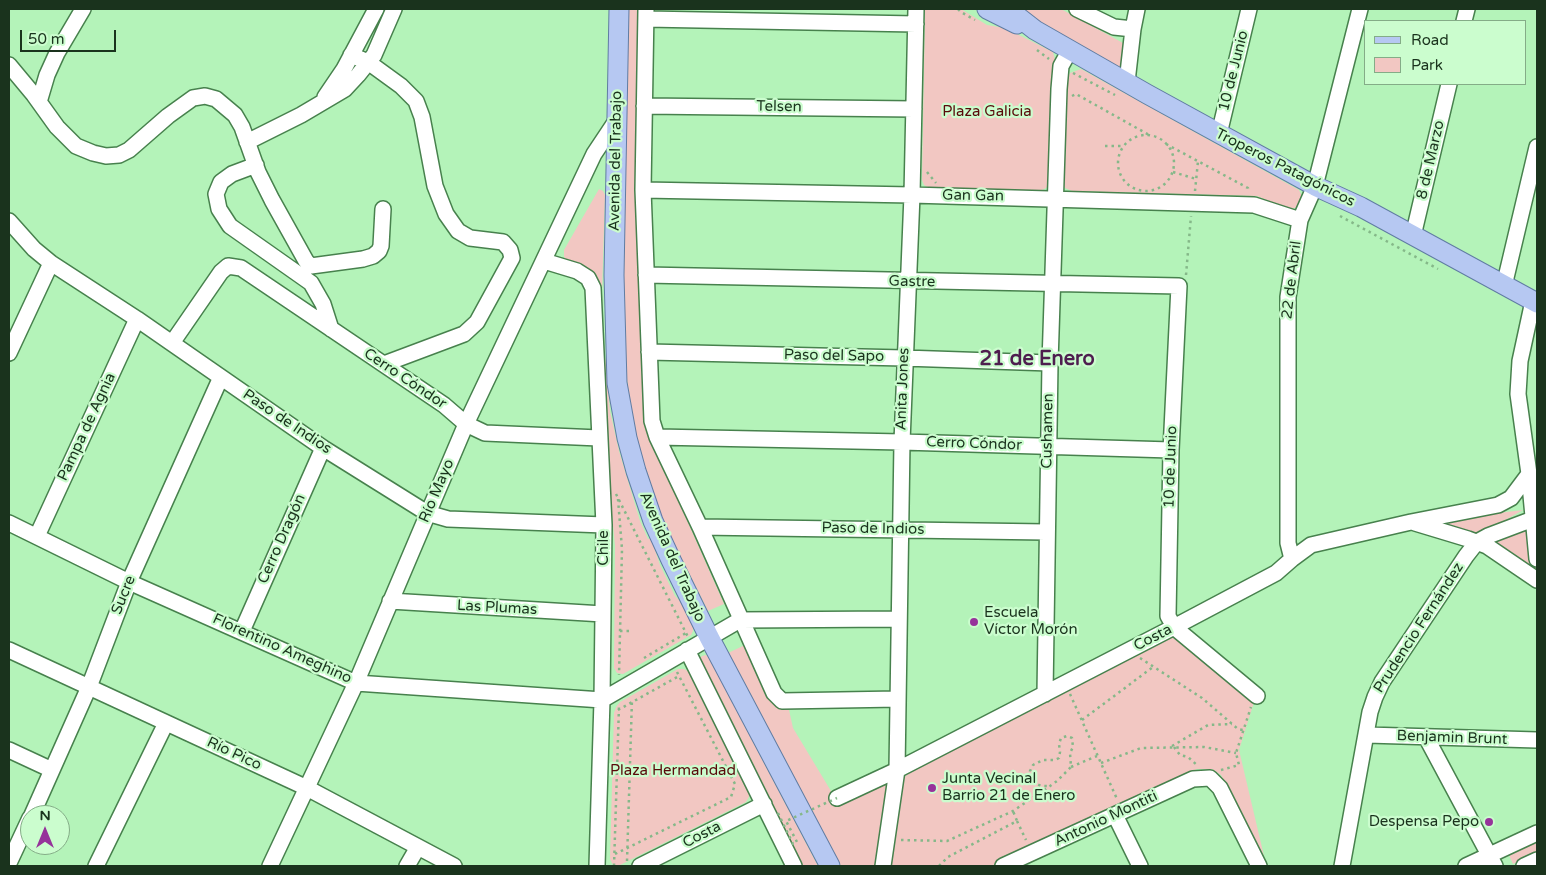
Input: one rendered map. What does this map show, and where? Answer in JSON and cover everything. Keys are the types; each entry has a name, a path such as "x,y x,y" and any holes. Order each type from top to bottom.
{"main road":[{"name":"Avenida del Trabajo","path":"619,9 614,275 617,383 622,415 636,471 653,521 709,637 830,866"},
{"name":"Troperos Patagónicos","path":"987,9 1009,21 1035,30"},
{"name":"Troperos Patagónicos","path":"1008,9 1035,30 1219,134 1315,186 1361,207 1535,302"}],"street":[{"path":"39,102 47,74 83,9"},
{"path":"319,104 330,91 376,9"},
{"path":"247,142 294,119 345,89 374,54 394,9"},
{"path":"1077,9 1114,27 1133,29"},
{"path":"1127,82 1137,9"},
{"name":"10 de Junio","path":"1219,134 1249,9"},
{"name":"22 de Abril","path":"1292,559 1288,543 1286,316 1288,297 1300,220 1315,186 1360,9"},
{"path":"646,14 916,16"},
{"name":"Avenida del Trabajo","path":"646,14 643,190 652,421 657,437 700,527 774,694 782,701 898,699"},
{"name":"Anita Jones","path":"897,770 898,619 904,358 912,195 916,16"},
{"name":"Cushamen","path":"1045,694 1046,532 1055,198 1061,66 1070,50"},
{"path":"351,55 368,62 401,86 416,101 422,117 435,186 446,214 458,231 470,238 502,242 510,250 512,258 477,322 464,334 384,364"},
{"path":"9,65 57,127 76,146 94,154 106,156 119,155 129,150 184,103 193,98 204,96 216,99 235,114 272,200 306,261 311,266 373,256 381,246 383,209"},
{"name":"8 de Marzo","path":"1412,236 1449,85"},
{"name":"Telsen","path":"644,106 914,108"},
{"name":"Río Mayo","path":"270,866 356,683 466,424 594,154 616,121"},
{"path":"1504,286 1537,147"},
{"path":"256,165 232,174 221,182 216,194 219,209 230,226 311,283 323,304 331,329"},
{"name":"Gan Gan","path":"643,190 1055,198 1193,198 1254,205 1300,220"},
{"name":"Paso de Indios","path":"9,221 34,249 51,263 137,319 323,448 427,513 448,519 604,525"},
{"name":"Chile","path":"544,261 577,271 588,278 593,288 604,525 602,719 597,865"},
{"path":"9,353 51,263"},
{"name":"Cerro Cóndor","path":"172,343 221,272 228,266 241,268 444,405 466,424 485,433 599,438"},
{"name":"Gastre","path":"646,275 908,282 1179,286"},
{"name":"10 de Junio","path":"1174,627 1168,616 1168,604 1179,286"},
{"path":"1535,302 1520,361 1518,394 1529,474 1537,559"},
{"name":"Pampa de Agnia","path":"37,536 137,319"},
{"name":"Paso del Sapo","path":"649,352 1050,363"},
{"name":"Sucre","path":"36,805 89,687 129,582 221,377"},
{"name":"Cerro Cóndor","path":"657,437 1172,450"},
{"name":"Cerro Dragón","path":"242,631 323,448"},
{"name":"Costa","path":"837,798 897,770 1276,573 1311,545 1411,522 1498,505 1512,498 1529,474"},
{"name":"Prudencio Fernández","path":"1342,866 1370,712 1382,682 1477,542 1533,519"},
{"name":"Costa","path":"1411,522 1487,546 1537,580"},
{"name":"Florentino Ameghino","path":"9,523 129,582 356,683 602,700"},
{"name":"Paso de Indios","path":"700,527 1046,532"},
{"name":"Las Plumas","path":"390,601 603,614"},
{"path":"602,700 630,675 671,660 740,620 898,619"},
{"path":"1174,627 1256,695"},
{"name":"Río Pico","path":"9,650 307,788 454,866"},
{"path":"687,650 794,866"},
{"path":"96,866 166,723"},
{"name":"Benjamin Brunt","path":"1366,735 1537,740"},
{"path":"1426,737 1492,861"},
{"path":"9,750 52,770"},
{"path":"883,866 897,770"},
{"path":"1211,772 1258,866"},
{"name":"Antonio Montiti","path":"1004,866 1026,859 1117,810 1211,772"},
{"name":"Costa","path":"640,866 764,804"},
{"path":"1117,810 1140,866"},
{"name":"Sucre","path":"9,863 15,832"},
{"path":"1466,866 1492,861 1537,833"},
{"path":"407,866 418,847"},
{"path":"1524,866 1537,860"}],"path":[{"path":"1068,99 1076,94 1152,136"},
{"path":"1141,135 1152,136 1159,138 1172,152 1174,161 1173,172 1170,179 1163,186 1145,191 1136,189 1122,178 1118,169 1118,160 1124,146 1132,139 1141,135"},
{"path":"1166,144 1248,188 1247,195"},
{"path":"1106,146 1124,146"},
{"path":"1179,286 1186,282 1198,161"},
{"path":"927,163 927,173 937,184"},
{"path":"1173,172 1196,179"},
{"path":"1133,191 1160,192"},
{"path":"644,658 686,633"},
{"path":"1144,652 1136,656 1202,698 1238,729 1243,730"},
{"path":"597,865 731,797 735,784 671,660"},
{"path":"1082,720 1153,667"},
{"path":"619,673 630,675 632,702 627,866"},
{"path":"602,719 680,676"},
{"path":"1064,684 1101,762 1117,810"},
{"path":"1172,747 1180,755 1188,757 1211,772 1239,765 1236,753 1256,695"},
{"path":"1172,747 1208,725 1232,724"},
{"path":"1050,786 1041,786 1035,783 1030,778 1030,771 1038,761 1059,758 1061,738 1067,736 1072,738 1073,742 1070,753 1071,767"},
{"path":"1101,762 1141,748 1204,747 1236,753"},
{"path":"887,840 947,841 1013,811 1050,786 1071,767 1098,756"},
{"path":"778,813 793,844 797,842 786,821 837,798"},
{"path":"1013,811 1026,859"},
{"path":"939,866 948,857 1017,821"}],"green space":[{"path":"625,9 639,9 636,194 645,425 724,604 708,611 664,524 640,460 631,412 622,315"},
{"name":"Plaza Galicia","path":"925,9 961,9 987,25 1005,28 1053,52 1057,67 1050,184 1046,188 1040,191 937,190 924,185 922,180"},
{"path":"1015,9 1061,9 1123,43 1127,51 1121,68"},
{"name":"Plaza Galicia","path":"1081,69 1299,190 1302,196 1300,203 1295,208 1288,209 1257,196 1072,191 1065,188 1062,182 1067,79 1070,73"},
{"path":"599,189 605,195 602,292 603,334 610,411 619,451 640,521 648,539 651,538 660,565 675,596 684,605 693,624 691,635 623,674 617,673 614,668 615,546 607,461 597,288 566,261 564,256 564,250"},
{"path":"1523,510 1484,532 1475,534 1438,523 1472,516"},
{"path":"1520,529 1533,535 1537,563 1536,569 1532,570 1493,547 1495,539"},
{"path":"1171,637 1180,639 1254,702 1239,750 1264,856 1221,775 1212,769 1197,769 1105,814 991,866 889,866 904,778 908,773"},
{"path":"745,645 779,707 789,710 793,728 837,801 889,780 877,866 841,866 728,653"},
{"path":"706,655 818,866 801,866 699,659"},
{"name":"Plaza Hermandad","path":"678,669 684,669 691,673 750,788 750,795 746,802 620,865 613,865 610,859 614,713 620,702"},
{"path":"1537,840 1537,853 1513,864 1508,853"}],"place":[{"name":"Escuela Víctor Morón","path":"974,622"},
{"name":"Junta Vecinal Barrio 21 de Enero","path":"932,788"},
{"name":"Despensa Pepo","path":"1489,822"}],"district":[{"name":"21 de Enero","path":"1037,360"}]}
